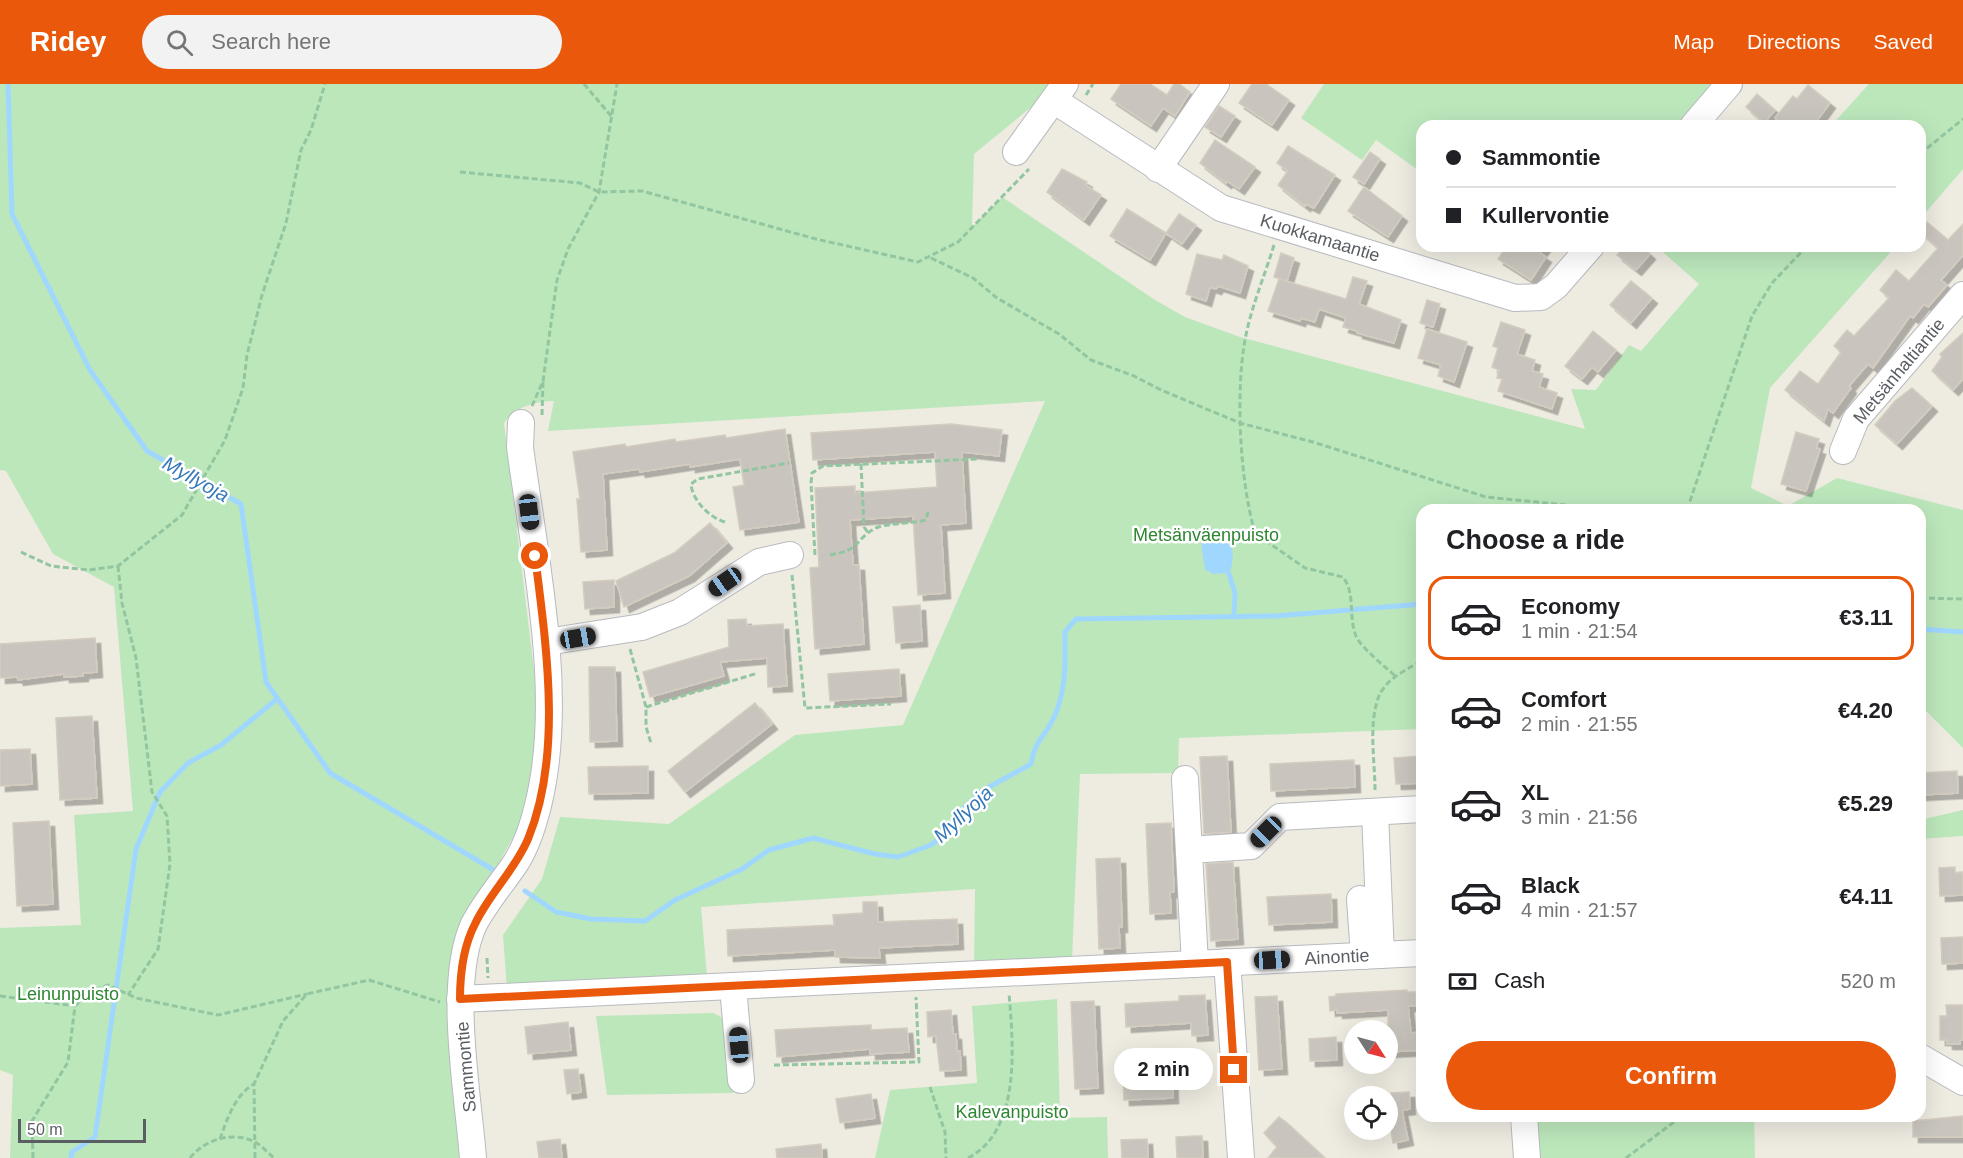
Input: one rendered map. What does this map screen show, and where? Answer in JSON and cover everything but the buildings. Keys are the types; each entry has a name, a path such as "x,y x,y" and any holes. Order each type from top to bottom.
{"street":[{"path":"1158,170 1216,84"},
{"path":"1698,120 1729,84"},
{"path":"1025,158 1064,100"},
{"name":"Kuokkamaantie","path":"1064,100 1158,170 1221,208 1515,298 1541,297 1556,286 1586,252"},
{"name":"Metsänhaltiantie","path":"1843,451 1856,419 1963,295"},
{"name":"Sammontie","path":"473,1158 460,971 475,924 516,862 537,812 546,763 546,642 520,447 521,423"},
{"path":"546,642 642,627 680,612 757,563 802,555"},
{"path":"1185,779 1195,964"},
{"path":"1189,850 1251,846 1280,817 1416,810"},
{"path":"1372,955 1375,813"},
{"path":"1360,899 1372,955"},
{"name":"Ainontie","path":"461,1005 733,986 1416,953"},
{"path":"1227,962 1241,1158"},
{"path":"733,986 741,1080"},
{"path":"1926,1060 1963,1082"},
{"path":"1524,1122 1527,1158"}],"path":[{"path":"21,552 51,566 89,570 118,566 182,515 225,440 243,388 247,355 262,295 286,223 301,150 311,130 325,84"},
{"path":"584,84 612,117"},
{"path":"521,423 532,407 543,381 557,280 568,249 599,192 617,84"},
{"path":"1064,100 1093,84"},
{"path":"1926,149 1963,119"},
{"path":"460,172 580,183 599,192 642,191 906,262 918,262 931,258 958,242 1025,158"},
{"path":"1280,226 1244,344 1240,423 1254,528 1259,536 1305,568 1343,577 1350,590 1351,617 1356,639 1396,677"},
{"path":"1689,504 1752,316 1772,283 1801,252"},
{"path":"931,258 973,278 997,298 1059,334 1091,360 1134,375 1161,390 1240,423 1313,442 1486,497 1555,504"},
{"path":"891,704 805,708 802,555 812,473 823,466 977,459"},
{"path":"725,522 716,519 709,512 692,493 690,484 698,478 789,463"},
{"path":"861,464 864,527 869,534"},
{"path":"830,555 850,552 874,528 910,525 926,520 928,512"},
{"path":"118,566 122,603 136,658 152,792 167,816 170,864 158,949 128,995"},
{"path":"1926,598 1963,599"},
{"path":"628,641 646,707 646,727 651,743"},
{"path":"1375,813 1374,720 1379,696 1396,677 1416,665"},
{"path":"646,707 758,674"},
{"path":"33,1158 32,1121 68,1062 75,1006 88,992 108,986 128,995 219,1015 369,980 461,1005"},
{"path":"968,1158 984,1150 1009,1101 1013,1052 1009,991 998,992"},
{"path":"255,1158 254,1084 283,1021 308,994"},
{"path":"774,1065 919,1062 916,995 905,996"},
{"path":"0,996 75,1006"},
{"path":"220,1139 231,1111 245,1090 254,1084"},
{"path":"930,1087 945,1132 946,1158"},
{"path":"1626,1158 1674,1122"},
{"path":"190,1158 198,1147 220,1139 238,1137 255,1143 274,1158"}],"green space":[{"path":"0,84 1050,84 1041,99 974,154 972,227 1002,197 1155,300 1185,317 1240,337 1585,429 1571,389 1596,390 1629,345 1641,351 1699,284 1663,252 1891,252 1770,388 1751,488 1784,504 1416,504 1416,729 1179,738 1178,773 1080,774 1072,960 974,968 975,889 701,907 707,976 507,989 503,935 542,879 560,817 669,824 795,735 903,725 1045,401 548,431 554,401 539,402 520,409 504,423 538,703 537,762 523,819 485,888 449,983 459,1158 10,1158 13,1075 0,1070 0,928 81,925 74,815 133,811 114,587 53,554 6,471 0,470"},
{"path":"1324,84 1715,84 1684,120 1416,120 1416,169 1376,140 1362,160 1301,118"},
{"path":"1869,84 1963,84 1963,169 1926,212 1926,120 1836,120"},
{"path":"1837,478 1963,510 1963,748 1927,712 1926,504 1792,504"},
{"path":"1963,810 1963,836 1926,839 1926,819"},
{"name":"Kalevanpuisto","path":"1057,999 1060,1118 1107,1117 1108,1158 875,1158 890,1090 977,1083 972,1006"},
{"path":"713,1013 721,1017 728,1032 733,1093 607,1095 596,1016"},
{"path":"1532,1122 1754,1122 1755,1158 1539,1158"}],"water":[{"path":"1207,529 1222,529 1229,538 1233,556 1229,573 1213,574 1205,569 1202,537"}],"waterway":[{"name":"Myllyoja","path":"8,84 12,214 90,370 147,451 241,504 266,682 330,773 492,869"},
{"path":"1229,574 1235,593 1234,617"},
{"name":"Myllyoja","path":"525,891 556,912 591,919 645,921 675,900 742,869 769,850 813,838 875,854 898,857 931,845 955,825 963,809 982,791 1031,764 1035,749 1052,722 1059,705 1064,674 1065,632 1076,619 1276,616 1416,604"},
{"name":"Myllyoja","path":"1926,629 1963,632"},
{"path":"71,1158 72,1152 95,1137 136,849 160,792 188,763 221,745 277,699"}],"route":[{"path":"535,556 547,660 546,763 543,785 528,840 475,924 460,971 460,999 1227,962 1234,1070"}],"park label":[{"name":"Metsänväenpuisto","path":"1206,535"},
{"name":"Leinunpuisto","path":"68,994"}]}
